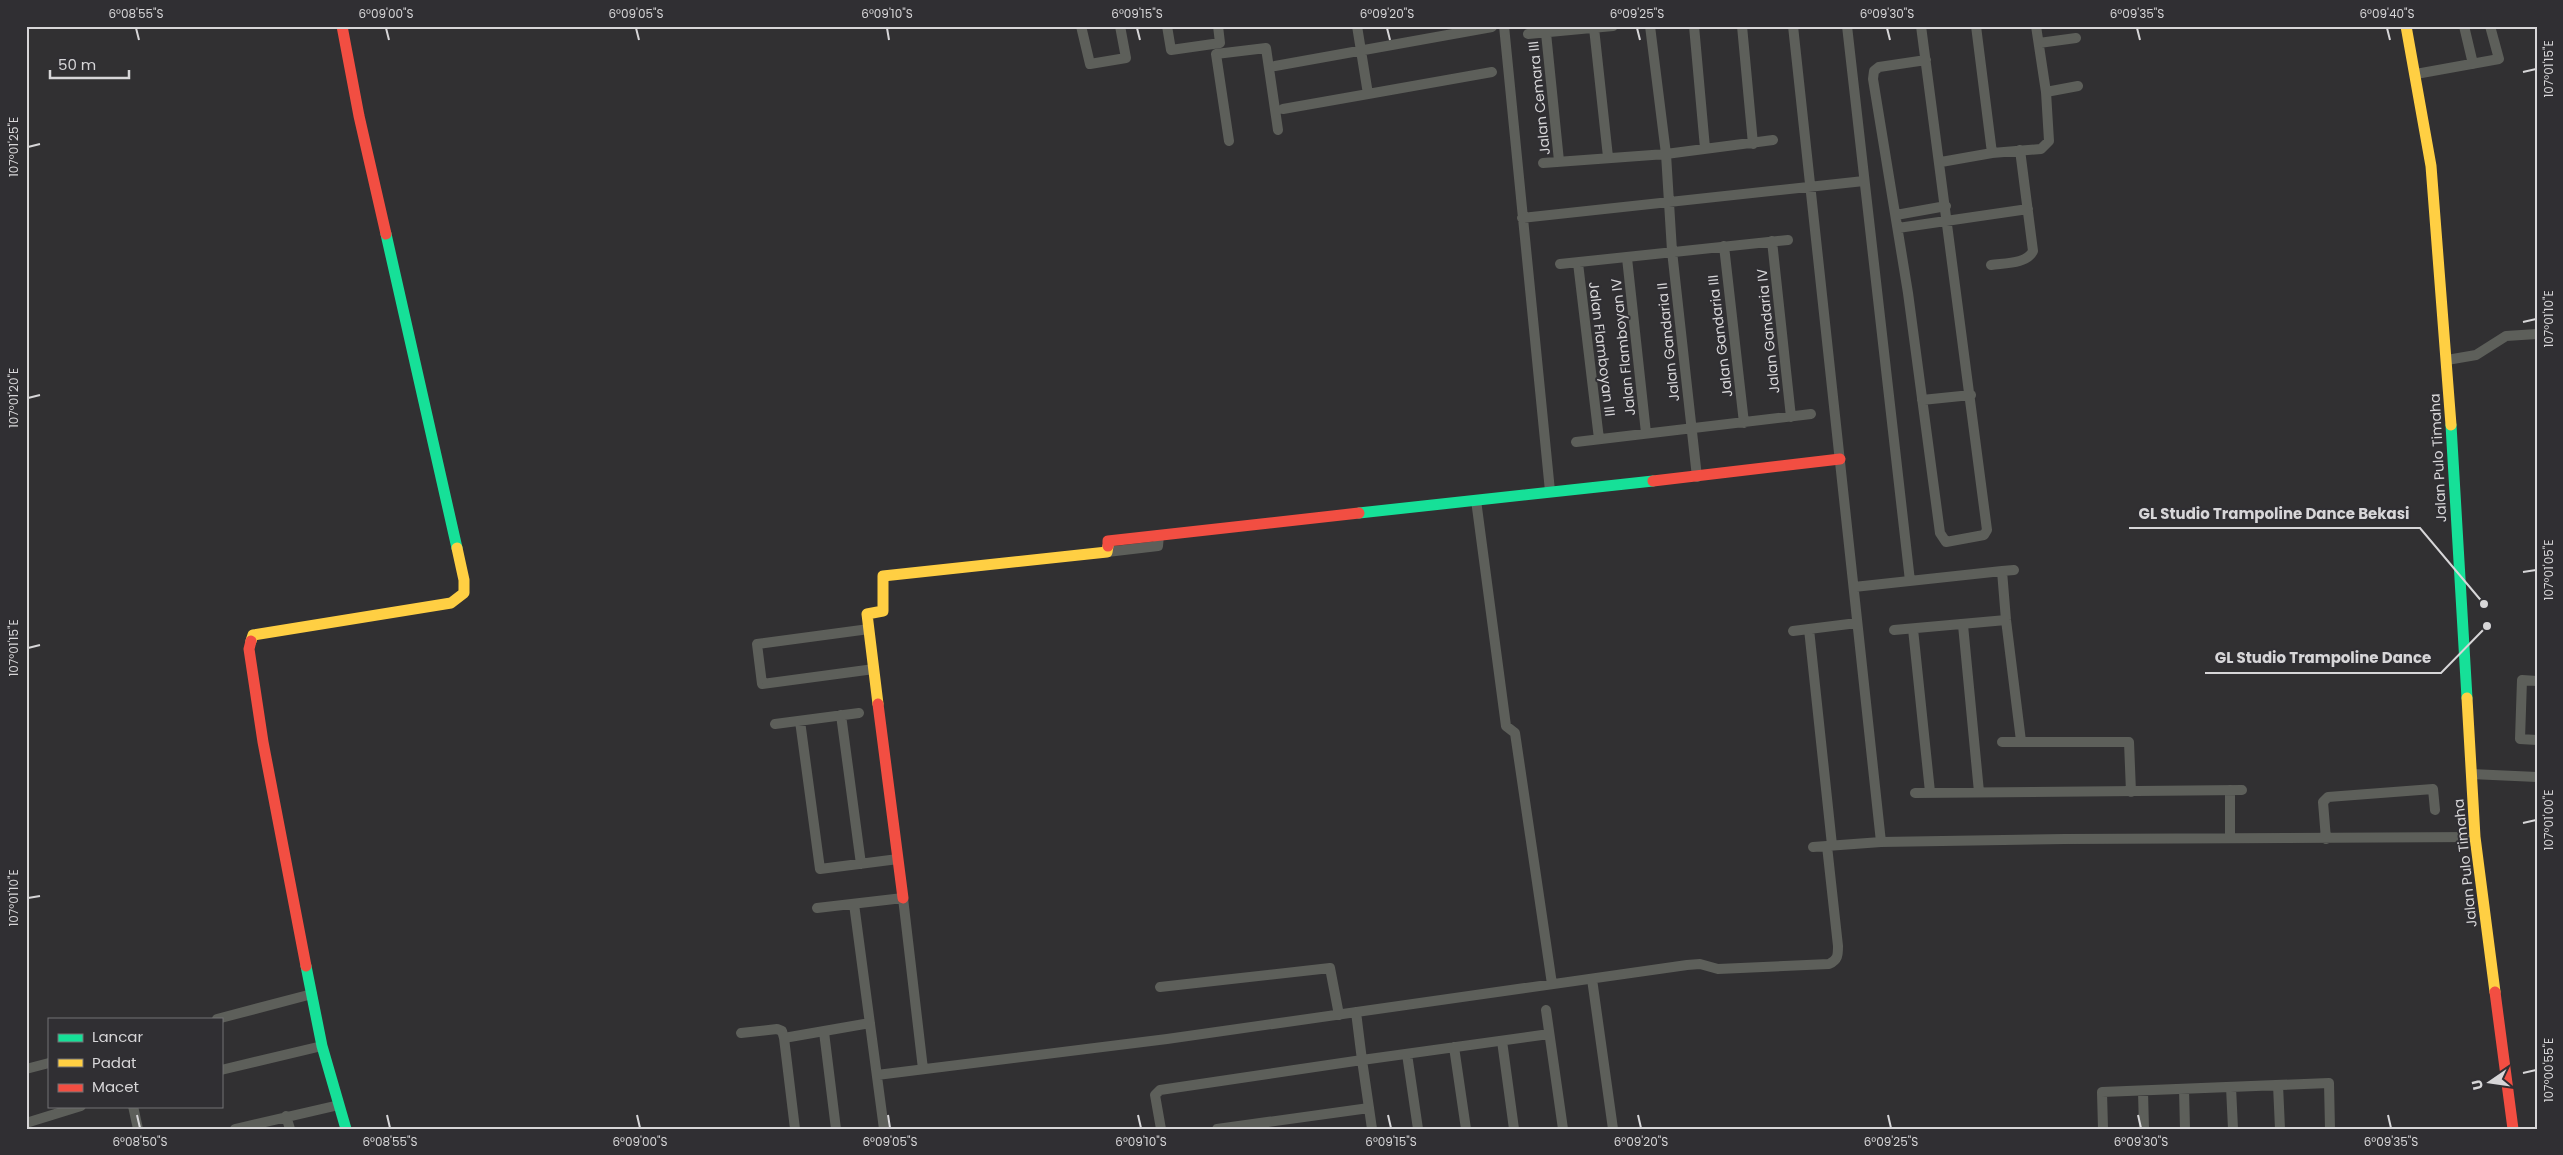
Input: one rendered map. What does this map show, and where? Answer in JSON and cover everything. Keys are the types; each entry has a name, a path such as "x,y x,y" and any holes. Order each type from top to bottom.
{"street":[{"path":"342,26 359,116 438,472 464,580 464,593 451,603 253,635 250,640 249,649 263,742 322,1046 346,1129"},
{"path":"1081,26 1090,64 1126,58 1120,26"},
{"path":"1167,26 1171,50 1220,43"},
{"path":"1218,26 1220,43 1216,54 1228,141"},
{"path":"1357,26 1368,94"},
{"path":"1504,26 1550,491"},
{"path":"1528,34 1613,26"},
{"name":"Jalan Gandaria II","path":"1650,26 1666,154 1672,251 1697,477"},
{"path":"1694,26 1705,148"},
{"path":"1742,26 1753,144"},
{"path":"1793,26 1881,842"},
{"path":"1848,26 1910,581"},
{"path":"1921,26 1926,60 1941,162 1988,530 1984,535 1946,542 1940,533 1898,228 1873,80 1874,72 1879,67 1926,60"},
{"path":"1976,26 1992,153"},
{"path":"1941,162 1992,153 2041,149 2049,141 2046,92 2036,26"},
{"name":"Jalan Pulo Timaha","path":"2406,26 2431,166 2453,359 2471,774 2476,840 2513,1129"},
{"path":"2464,26 2473,64"},
{"path":"2416,74 2499,59 2490,26"},
{"path":"1276,66 1492,27"},
{"path":"1594,28 1608,157"},
{"name":"Jalan Cemara III","path":"1546,32 1559,161"},
{"path":"2039,43 2076,38"},
{"path":"1216,54 1266,48 1278,130"},
{"path":"1283,109 1492,72"},
{"path":"2046,92 2078,86"},
{"path":"1543,163 1666,154 1773,140"},
{"path":"1991,265 2031,256 2033,242 2020,150"},
{"path":"1522,218 1864,181"},
{"path":"1896,215 1946,206"},
{"path":"1898,228 2028,209"},
{"path":"1560,264 1788,240"},
{"name":"Jalan Gandaria IV","path":"1772,241 1791,417"},
{"name":"Jalan Gandaria III","path":"1724,246 1744,423"},
{"name":"Jalan Flamboyan IV","path":"1627,258 1646,433"},
{"name":"Jalan Flamboyan III","path":"1578,263 1600,439"},
{"path":"2453,359 2471,356 2506,336 2537,334"},
{"path":"1922,400 1971,394"},
{"path":"1576,442 1811,414"},
{"path":"924,1069 867,614 883,611 883,576 1107,552 1108,541 1550,491 1697,477 1840,459"},
{"path":"1476,500 1506,726 1515,733 1552,984"},
{"path":"1854,587 2014,570"},
{"path":"2002,571 2021,741"},
{"path":"1894,630 2006,620"},
{"path":"1793,631 1857,623"},
{"path":"1962,625 1979,792"},
{"path":"869,629 757,644 762,684 874,669"},
{"path":"877,1075 1167,1039 1700,964 1718,969 1830,964 1838,956 1838,946 1808,629"},
{"path":"1913,629 1930,792"},
{"path":"2537,681 2522,680 2520,739 2537,740"},
{"path":"775,724 859,713"},
{"path":"841,715 861,864"},
{"path":"800,721 820,869 898,859"},
{"path":"2002,742 2129,742 2131,792"},
{"path":"2471,774 2537,777"},
{"path":"2326,839 2323,802 2328,797 2433,789 2435,810"},
{"path":"2230,790 2230,838"},
{"path":"1915,793 2242,790"},
{"path":"1813,847 1881,842 2230,838 2453,839 2457,836 2476,840"},
{"path":"817,908 902,898"},
{"path":"854,904 884,1129"},
{"path":"1160,987 1330,968 1339,1015"},
{"path":"1592,979 1613,1129"},
{"path":"221,1018 312,994"},
{"path":"1546,1010 1563,1129"},
{"path":"1356,1012 1372,1129"},
{"path":"784,1038 870,1024"},
{"path":"741,1033 777,1029 782,1031 795,1129"},
{"path":"824,1032 836,1129"},
{"path":"1160,1129 1155,1095 1160,1090 1549,1034"},
{"path":"1502,1041 1514,1129"},
{"path":"222,1070 322,1046"},
{"path":"1454,1047 1466,1129"},
{"path":"1407,1054 1418,1129"},
{"path":"26,1069 48,1062"},
{"path":"2103,1129 2102,1092 2329,1083 2330,1129"},
{"path":"2278,1085 2280,1129"},
{"path":"2231,1087 2233,1129"},
{"path":"2184,1089 2185,1129"},
{"path":"2142,1091 2144,1129"},
{"path":"236,1129 340,1105"},
{"path":"26,1123 75,1108"},
{"path":"133,1108 138,1129"},
{"path":"1217,1129 1369,1108"},
{"path":"286,1116 290,1129"}],"traffic: fast":[{"path":"386,234 457,548"},
{"path":"2451,425 2467,698"},
{"path":"1359,513 1653,481"},
{"path":"306,966 322,1046 346,1129"}],"traffic: slow":[{"path":"2406,26 2431,166 2451,425"},
{"path":"878,704 867,614 883,611 883,576 1107,552 1108,546"},
{"path":"251,641 253,635 451,603 464,593 464,580 457,548"},
{"path":"2467,698 2475,837 2495,992"}],"traffic: jam":[{"path":"342,26 359,116 386,234"},
{"path":"1653,481 1840,459"},
{"path":"1108,546 1108,541 1359,513"},
{"path":"251,641 249,649 263,742 306,966"},
{"path":"878,704 903,898"},
{"path":"2495,992 2513,1129"}],"place":[{"name":"GL Studio Trampoline Dance Bekasi","path":"2484,604"},
{"name":"GL Studio Trampoline Dance","path":"2487,626"}]}
